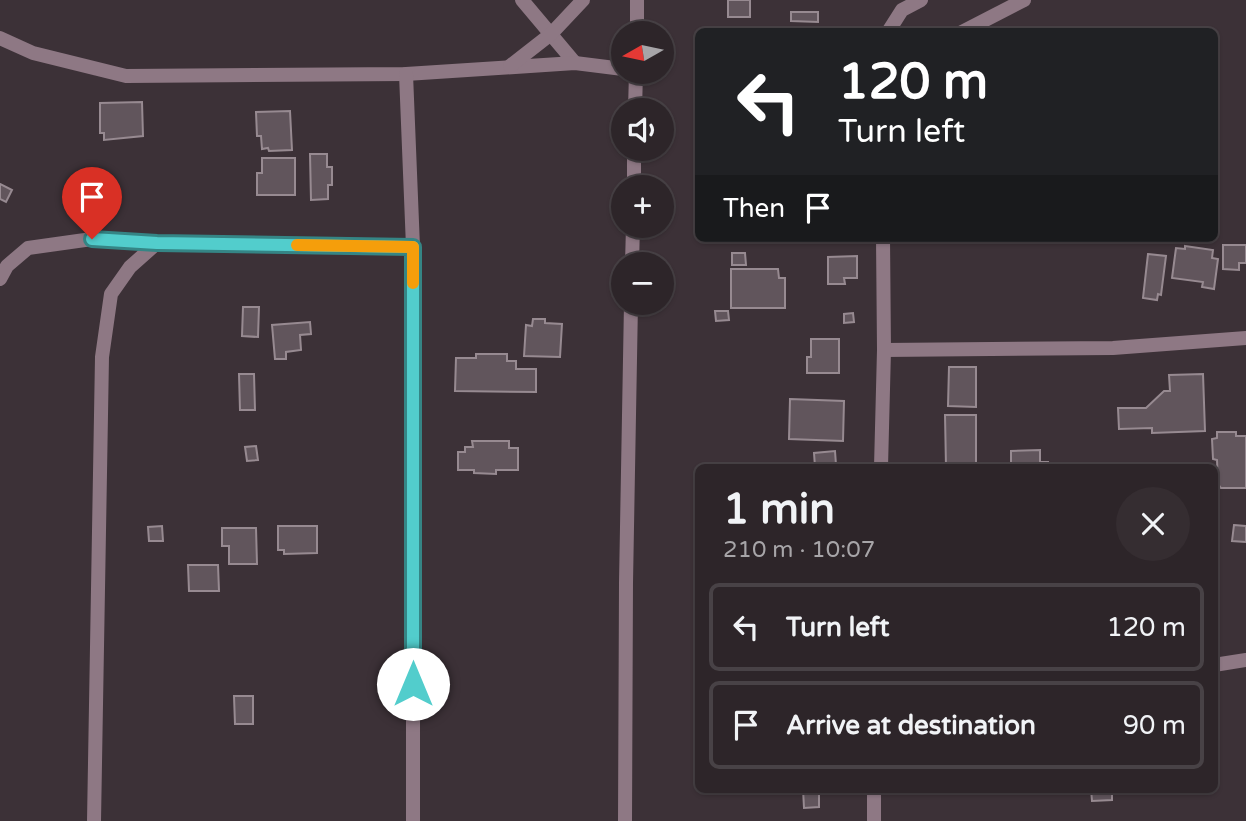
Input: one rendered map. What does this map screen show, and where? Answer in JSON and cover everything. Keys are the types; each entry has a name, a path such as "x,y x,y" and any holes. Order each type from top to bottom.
{"street":[{"path":"522,0 575,62"},
{"path":"510,66 551,34 583,0"},
{"path":"637,0 637,21"},
{"path":"970,28 1024,0"},
{"path":"891,28 902,10 912,2"},
{"path":"0,38 33,53 126,76 406,74 575,62 611,67"},
{"path":"406,74 413,247 413,821"},
{"path":"0,279 7,266 28,248 92,239 157,243 413,247"},
{"path":"881,464 883,242"},
{"path":"94,821 102,357 111,294 130,267 157,243"},
{"path":"625,821 631,315"},
{"path":"884,350 1113,348 1246,338"},
{"path":"1218,664 1246,660"},
{"path":"874,793 874,821"}],"building":[{"path":"728,0 750,0 750,17 728,17"},
{"path":"791,12 818,12 818,22 791,21"},
{"path":"142,102 143,136 104,140 104,133 100,133 100,103"},
{"path":"290,111 292,150 262,149 261,136 257,136 256,112"},
{"path":"310,154 327,154 327,167 332,167 332,185 328,185 328,199 311,200"},
{"path":"262,158 295,158 295,195 257,195 257,173 262,173"},
{"path":"0,184 12,190 6,202 0,199"},
{"path":"1223,245 1246,245 1246,263 1239,263 1239,270 1223,269"},
{"path":"1185,246 1213,250 1212,258 1218,259 1214,289 1202,287 1203,282 1172,278 1176,248 1185,249"},
{"path":"732,253 745,253 746,265 732,265"},
{"path":"1148,254 1166,256 1161,295 1158,294 1157,300 1143,298"},
{"path":"857,256 857,278 844,278 845,284 828,284 828,257"},
{"path":"731,269 778,269 779,278 785,278 785,308 731,308"},
{"path":"243,307 259,307 258,337 242,336"},
{"path":"715,311 728,311 729,320 716,321"},
{"path":"853,313 854,322 844,323 844,314"},
{"path":"533,319 562,324 560,357 524,356 526,325 532,326"},
{"path":"310,322 311,334 300,335 301,350 286,352 286,359 275,359 272,325"},
{"path":"811,339 839,339 839,373 807,373 807,357 811,357"},
{"path":"476,354 507,354 507,361 516,361 516,369 536,369 536,392 455,391 456,358 476,358"},
{"path":"949,367 976,367 976,407 948,406"},
{"path":"239,374 254,374 255,410 240,410"},
{"path":"1203,374 1205,431 1152,433 1152,428 1119,429 1118,408 1146,408 1164,391 1170,391 1169,375"},
{"path":"790,399 844,401 843,441 789,439"},
{"path":"945,415 976,415 976,464 946,464"},
{"path":"1217,432 1236,432 1236,436 1246,436 1246,488 1221,488 1218,484 1218,464 1217,460 1213,459 1212,439 1217,438"},
{"path":"472,441 509,441 509,448 518,448 518,470 496,470 496,474 458,470 458,452 465,452 465,447 473,447"},
{"path":"256,446 258,460 247,461 245,447"},
{"path":"1040,450 1040,462 1048,464 1011,464 1011,451"},
{"path":"835,451 836,464 815,464 814,453"},
{"path":"1234,525 1246,526 1246,542 1232,541"},
{"path":"162,526 163,541 149,541 148,527"},
{"path":"278,526 317,526 317,553 284,554 284,550 278,550"},
{"path":"222,528 256,528 257,564 229,564 229,546 222,546"},
{"path":"188,565 218,565 219,591 189,591"},
{"path":"234,696 253,696 253,724 235,724"},
{"path":"803,793 819,793 819,807 804,808"},
{"path":"1091,793 1112,793 1112,800 1092,801"}],"slow traffic":[{"path":"297,245 413,247 413,283"}],"route":[{"path":"92,239 157,243 413,247 413,684"}]}
